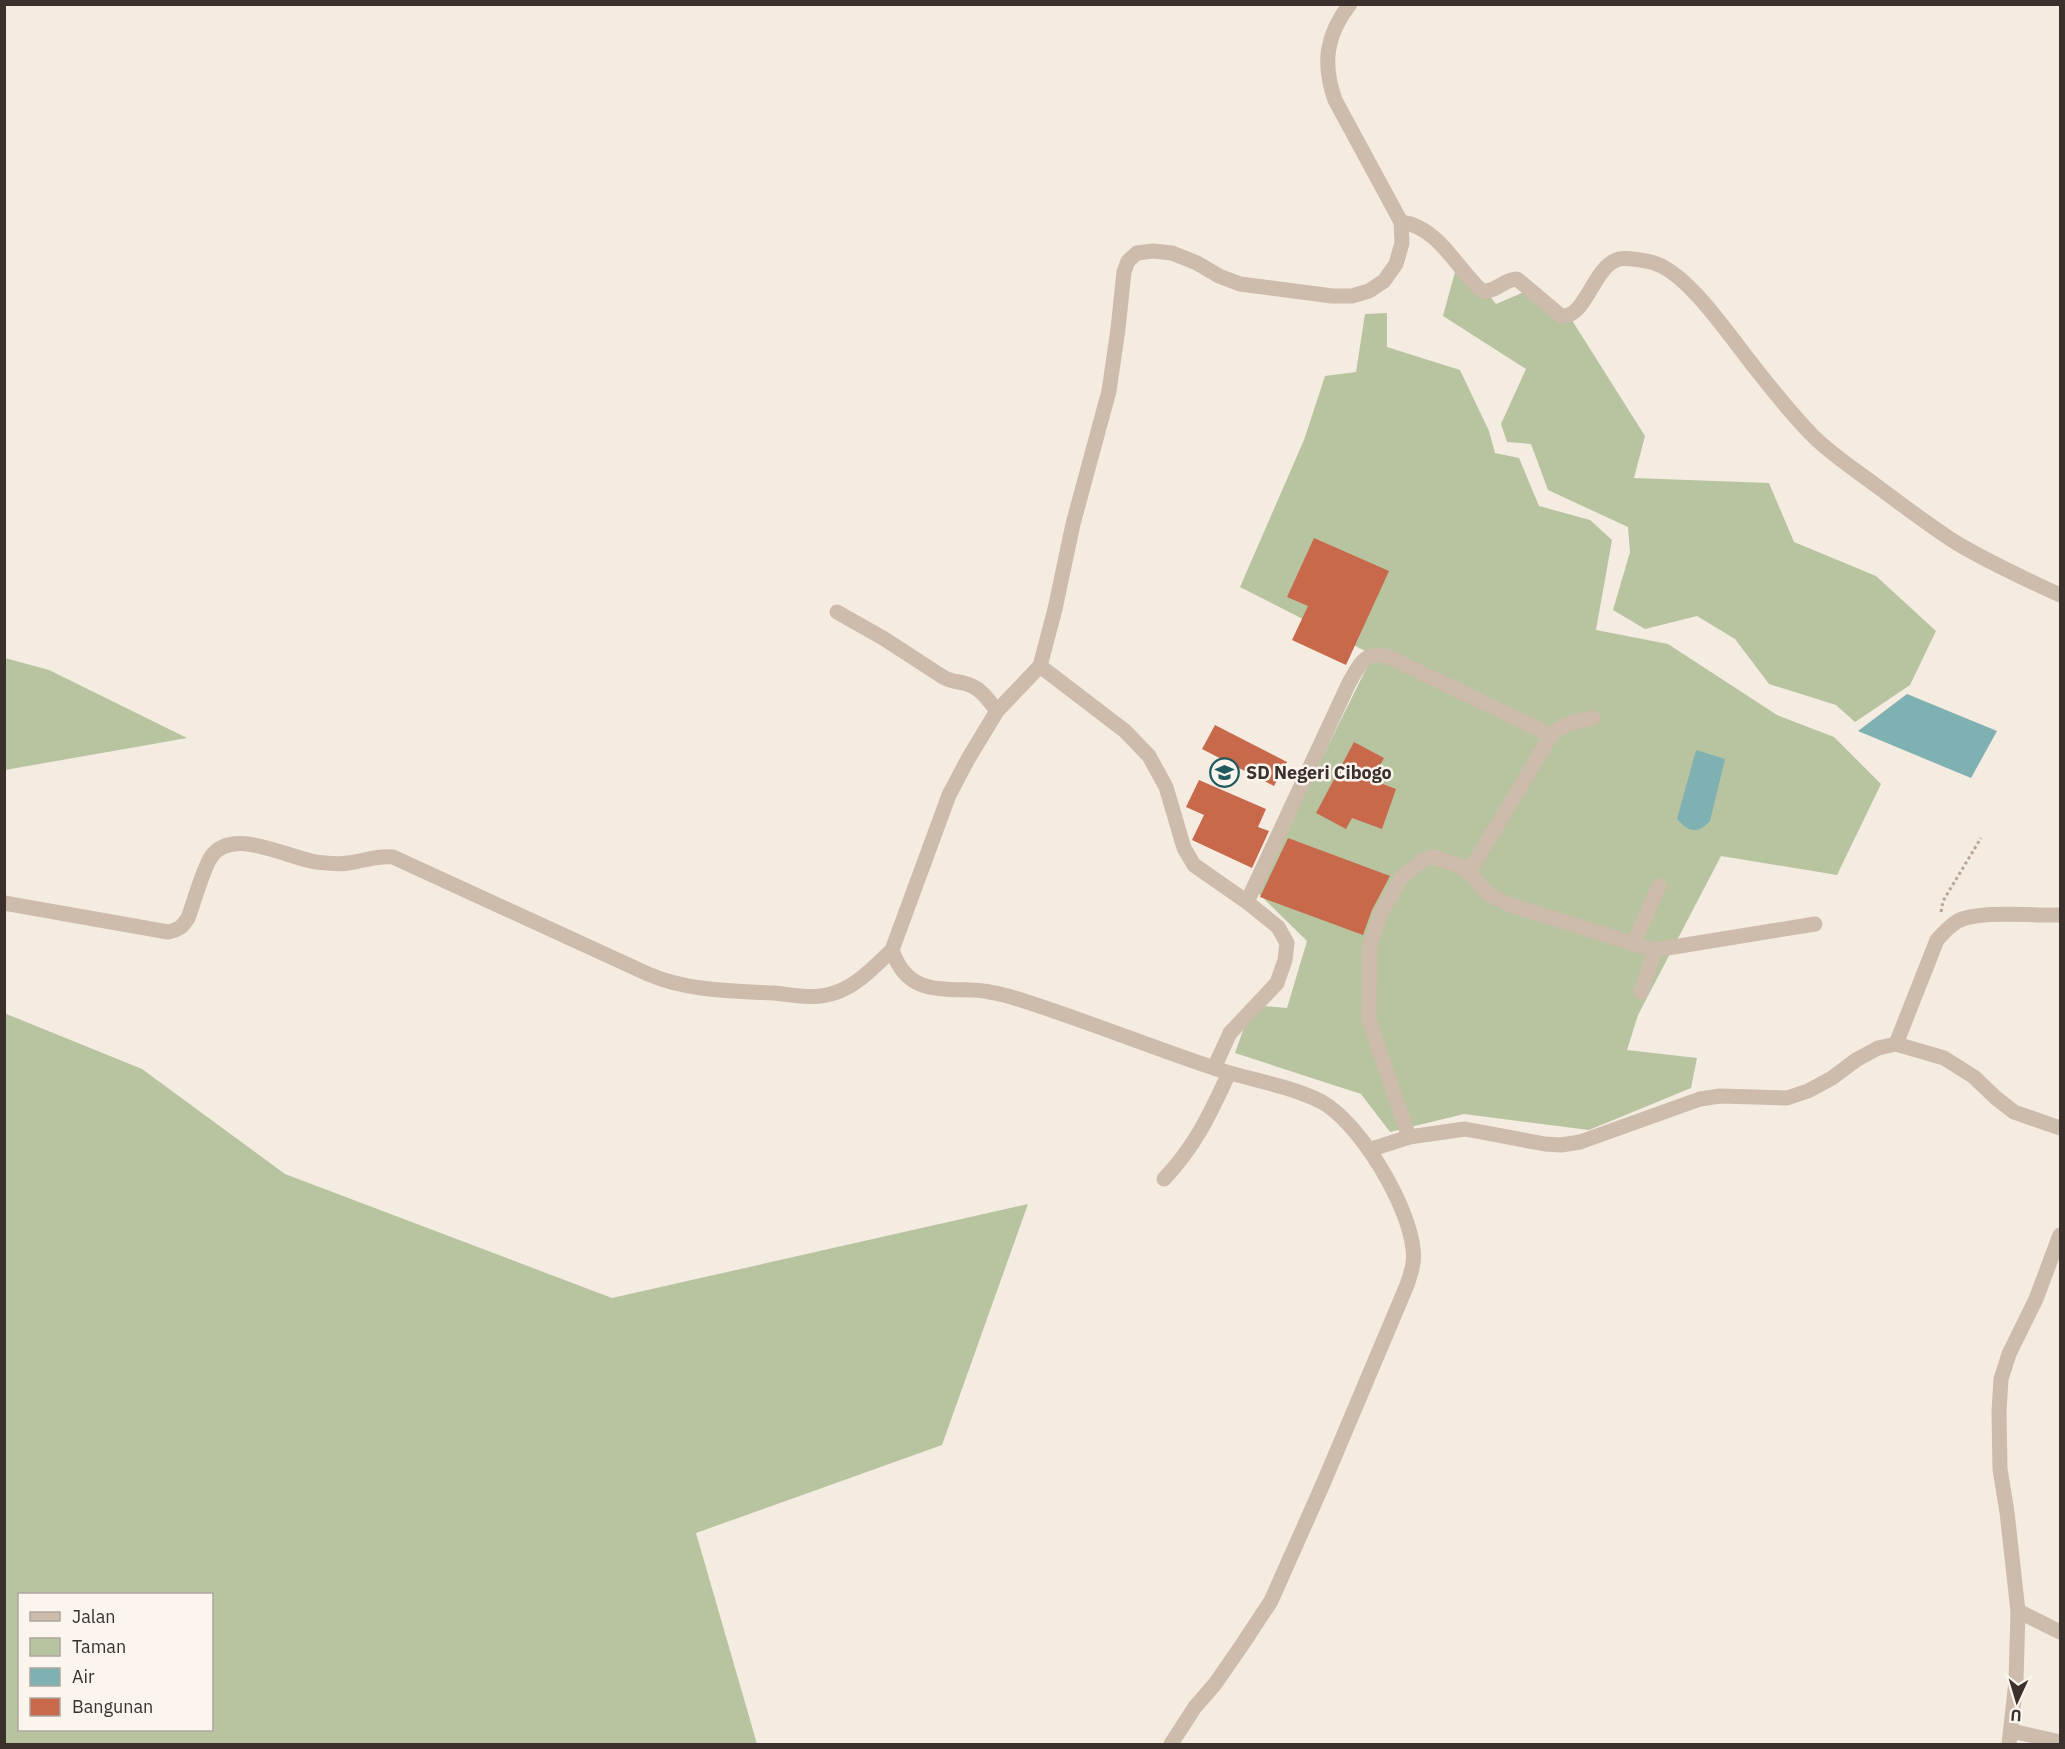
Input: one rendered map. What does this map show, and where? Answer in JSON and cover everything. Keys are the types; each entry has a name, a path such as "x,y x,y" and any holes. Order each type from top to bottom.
{"street":[{"path":"4,903 168,932 177,931 188,918 211,857 226,845 242,843 313,862 336,864 382,855 393,856 648,974 688,986 824,996 841,991 854,983 892,950 949,795 997,711 1040,666 1073,524 1109,391 1124,272 1128,261 1137,253 1153,251 1172,253 1240,284 1321,295 1352,296 1369,291 1384,281 1396,264 1402,243 1401,222 1335,100 1328,80 1326,63 1330,42 1341,17 1350,4"},
{"path":"1401,222 1422,227 1436,239 1482,291 1490,291 1510,279 1517,279 1561,315 1575,312 1597,278 1613,261 1622,258 1654,263 1673,272 1700,299 1774,392 1814,437 1886,493 1957,543 2061,595"},
{"path":"837,612 951,682 968,684 975,688 997,711"},
{"path":"1247,902 1348,683 1363,659 1378,654 1387,656 1551,735"},
{"path":"1040,666 1125,731 1149,756 1166,788 1184,848 1194,865 1278,927 1287,943 1285,960 1277,983 1230,1033 1221,1070 1200,1132 1185,1156 1164,1179"},
{"path":"1469,872 1551,735 1560,727 1593,718"},
{"path":"1410,1137 1369,1020 1370,944 1381,913 1402,878 1423,860 1434,857 1457,865 1469,872 1487,893 1507,904 1655,950 1815,924"},
{"path":"1633,944 1659,886"},
{"path":"1896,1044 1937,940 1946,930 1959,921 1984,914 2061,915"},
{"path":"892,950 897,964 919,984 934,989 972,990 1008,996 1221,1070 1303,1094 1323,1103 1353,1129 1370,1149 1407,1222 1413,1248 1414,1266 1323,1484 1270,1601 1229,1665 1195,1707 1171,1744"},
{"path":"1641,992 1655,950"},
{"path":"1370,1149 1410,1137 1465,1129 1545,1144 1561,1145 1580,1142 1700,1099 1720,1096 1787,1098 1808,1091 1878,1048 1896,1044 1944,1058 1974,1077 2014,1112 2061,1128"},
{"path":"2061,1234 2036,1299 2009,1354 2001,1379 1999,1412 2000,1469 2018,1611 2016,1681 2010,1738 2061,1742"},
{"path":"2018,1611 2061,1632"}],"path":[{"path":"1937,940 1943,901 1981,838"}],"green space":[{"path":"1459,257 1496,304 1534,288 1568,314 1645,436 1634,478 1769,483 1794,542 1876,576 1936,631 1910,685 1855,722 1836,705 1769,684 1735,639 1697,616 1645,629 1613,610 1630,552 1628,527 1548,490 1531,444 1507,442 1501,424 1526,369 1443,316"},
{"path":"1387,313 1387,347 1460,370 1489,431 1495,453 1519,458 1539,506 1590,520 1612,540 1596,630 1668,644 1777,715 1834,737 1881,784 1837,875 1721,856 1638,1015 1627,1050 1697,1058 1691,1088 1589,1130 1464,1114 1390,1132 1361,1094 1235,1053 1252,1005 1287,1008 1307,941 1256,891 1373,655 1240,587 1304,440 1325,376 1356,372 1365,314"},
{"path":"5,658 49,670 187,738 5,770"},
{"path":"4,1013 142,1069 285,1174 612,1298 1028,1204 942,1445 696,1533 757,1744 5,1744"}],"water":[{"path":"1907,694 1997,731 1971,778 1858,731"},
{"path":"1696,750 1725,759 1710,821 1701,828 1693,830 1685,827 1677,819"}],"building":[{"path":"1314,538 1389,571 1346,665 1292,640 1308,606 1287,597"},
{"path":"1215,725 1287,762 1274,786 1202,749"},
{"path":"1354,742 1384,758 1372,780 1396,789 1382,829 1352,818 1346,829 1316,813"},
{"path":"1199,780 1266,809 1258,827 1269,831 1252,868 1192,840 1204,815 1186,807"},
{"path":"1288,838 1390,876 1372,910 1363,935 1260,897"}],"place":[{"name":"SD Negeri Cibogo","path":"1225,773"}]}
